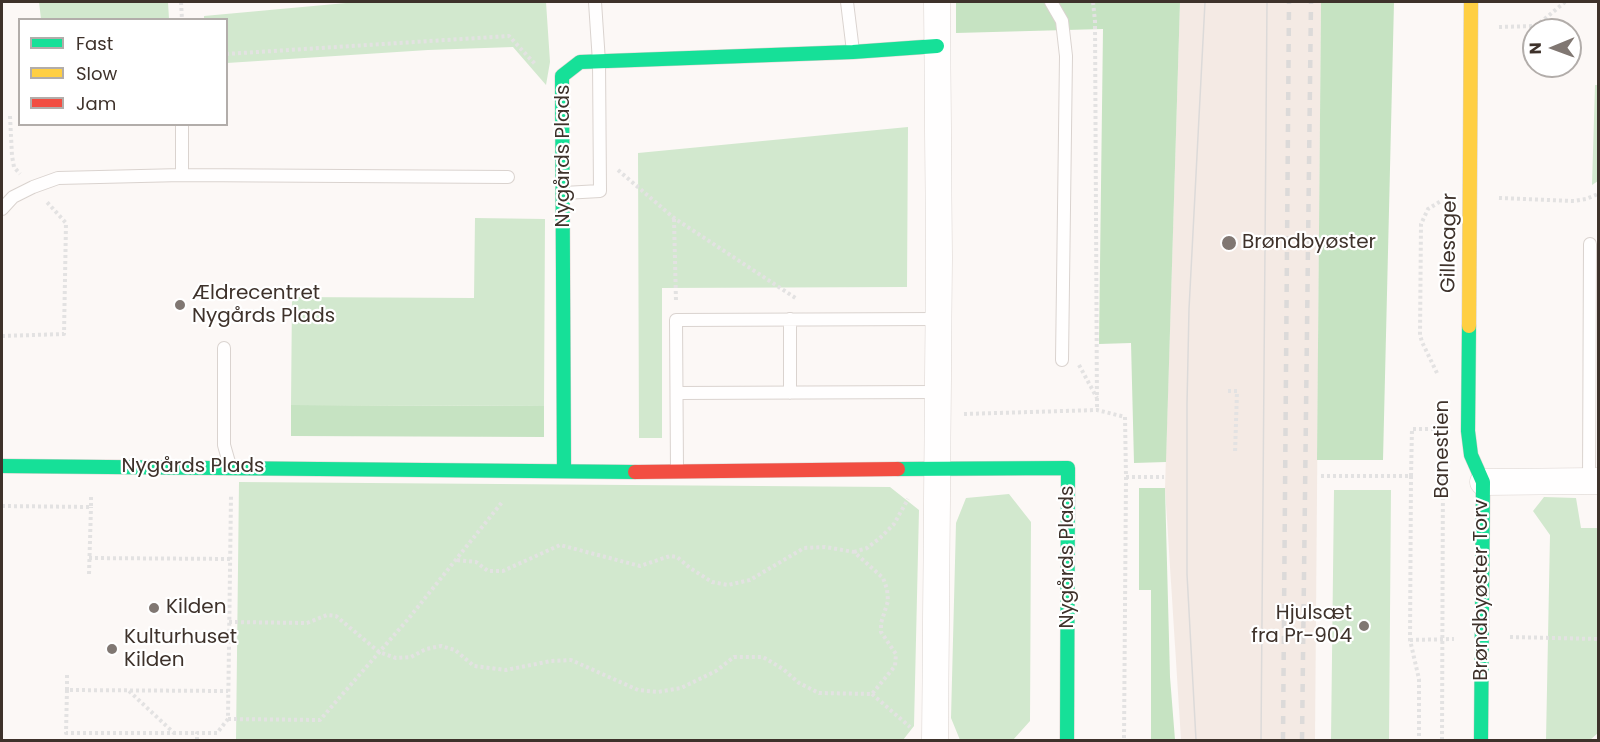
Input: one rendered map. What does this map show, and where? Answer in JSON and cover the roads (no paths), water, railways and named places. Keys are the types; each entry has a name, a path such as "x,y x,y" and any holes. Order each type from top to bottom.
{"street":[{"path":"935,736 937,2"},
{"name":"Gillesager","path":"1471,2 1468,431 1471,455 1483,482"},
{"name":"Nygårds Plads","path":"564,471 562,76 579,62 853,52 937,46"},
{"name":"Nygårds Plads","path":"2,466 677,472 1068,468 1067,741"},
{"name":"Brøndbyøster Torv","path":"1481,741 1483,482 1594,481"}],"lane":[{"path":"563,193 600,191 599,62 595,2"},
{"path":"847,2 853,52"},
{"path":"1051,2 1062,21 1066,56 1062,360"},
{"path":"182,126 182,175"},
{"path":"2,209 13,197 58,178 182,175 508,177"},
{"path":"1590,244 1594,481"},
{"path":"677,472 676,320 937,319"},
{"path":"790,320 790,393"},
{"path":"224,348 224,445 231,467"},
{"path":"677,393 937,392"}],"tram line":[{"path":"1196,740 1187,574 1187,404 1189,309 1205,2"},
{"path":"1261,740 1267,2"}],"railway":[{"path":"1283,740 1289,2"},
{"path":"1302,740 1311,2"}],"place":[{"name":"Brøndbyøster","path":"1229,243"},
{"name":"Ældrecentret Nygårds Plads","path":"180,305"},
{"name":"Kilden","path":"154,608"},
{"name":"Hjulsæt fra Pr-904","path":"1364,626"},
{"name":"Kulturhuset Kilden","path":"112,649"}]}
